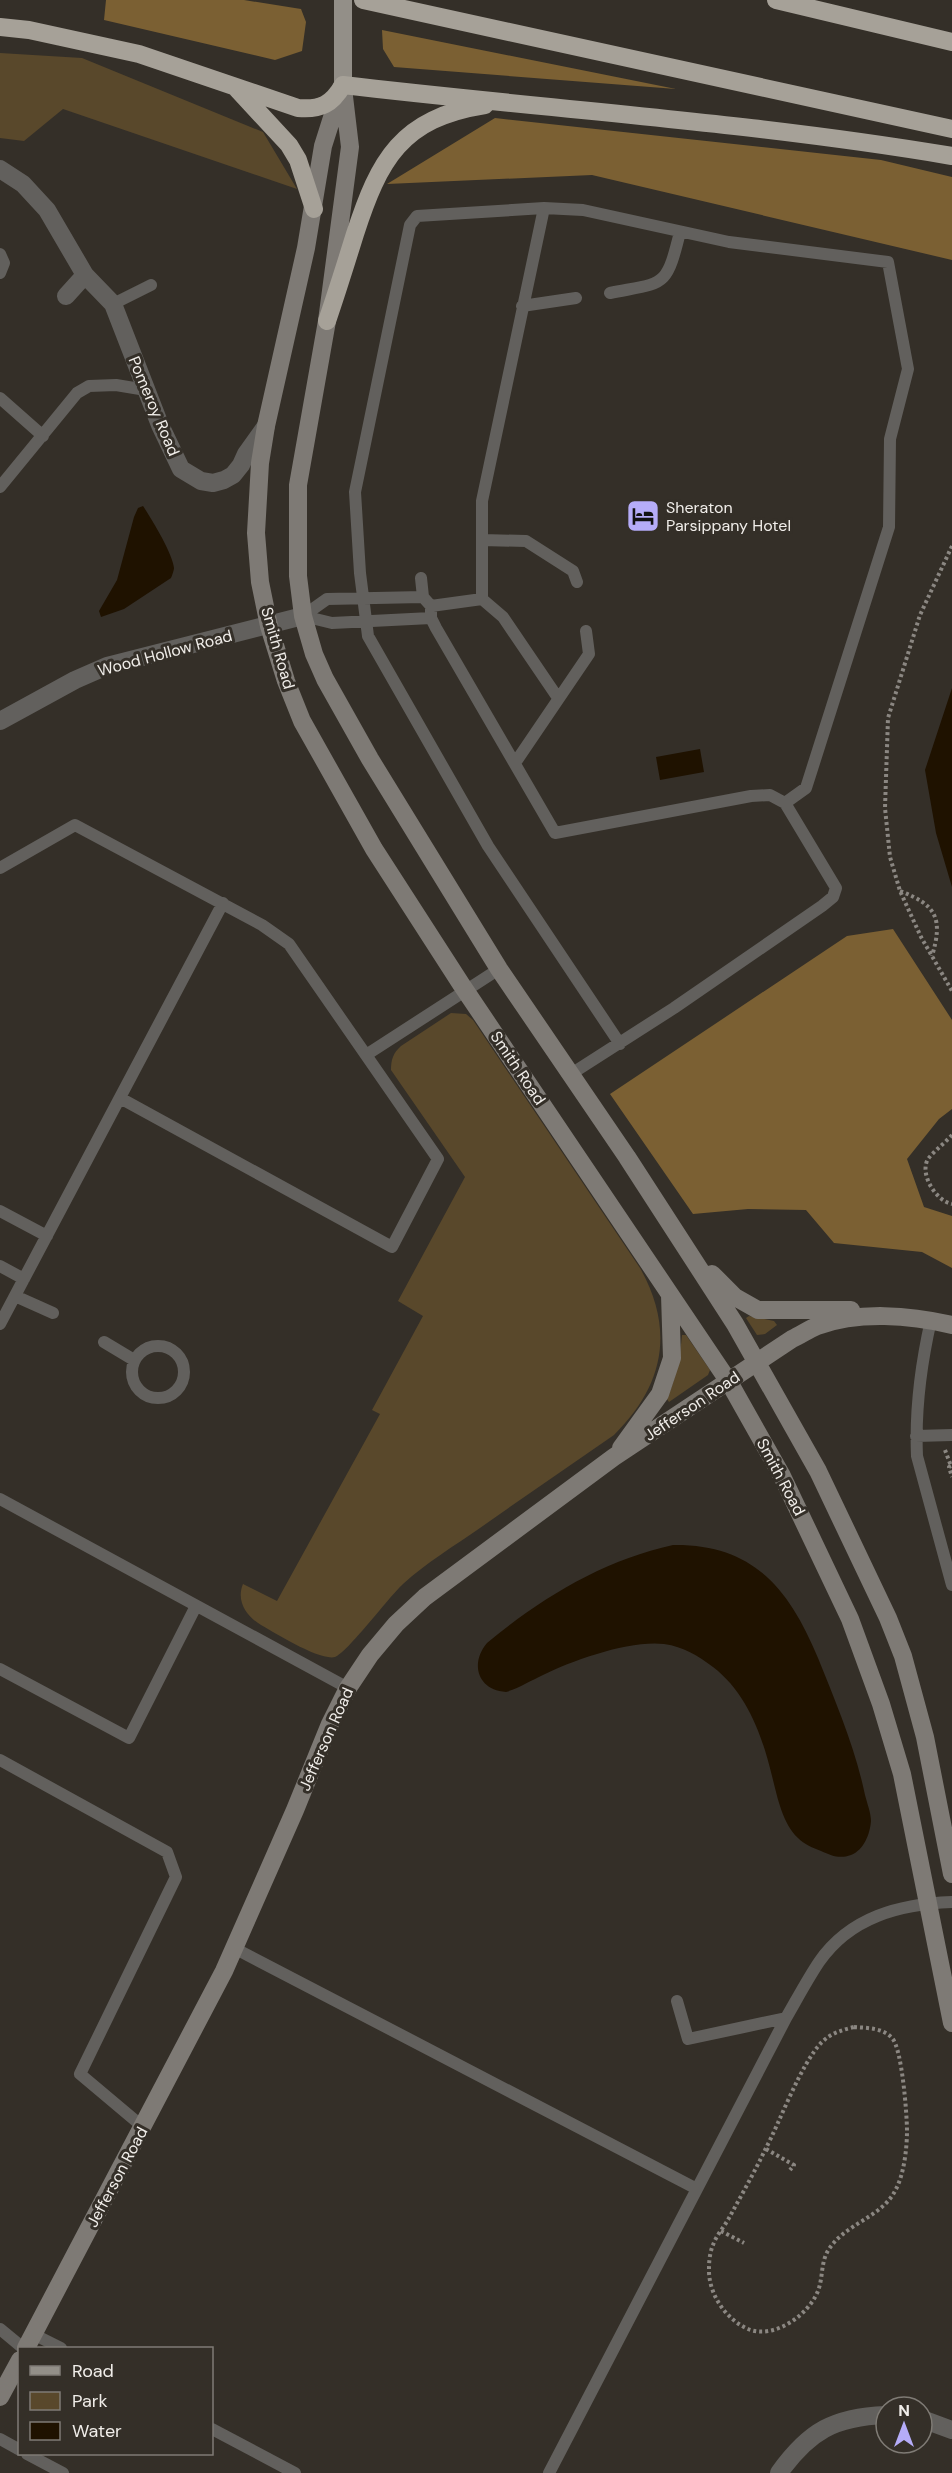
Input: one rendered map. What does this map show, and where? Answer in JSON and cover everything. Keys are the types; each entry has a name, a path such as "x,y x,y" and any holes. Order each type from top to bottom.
{"highway":[{"path":"363,0 952,129"},
{"path":"776,0 952,42"},
{"path":"0,27 29,30 139,54 307,109 327,105 343,85 510,101 862,142 952,156"},
{"path":"236,87 289,145 298,160 314,209"},
{"path":"327,321 369,193 376,177 392,153 416,130 438,117 456,110 510,101"}],"main road":[{"name":"Smith Road","path":"343,0 343,85 350,147 327,321 298,485 298,576 303,616 314,654 330,689 370,759 500,969 684,1245 758,1362 818,1471 888,1618 903,1656 926,1737 952,1874"},
{"name":"Smith Road","path":"343,85 323,146 314,209 266,426 260,463 256,532 260,582 269,626 286,681 302,721 374,849 466,991 729,1382 782,1476 850,1619 881,1704 902,1774 952,2023"},
{"path":"684,1245 735,1297 758,1310 878,1310 903,1317"},
{"path":"614,1457 660,1394 672,1358 670,1294"},
{"name":"Jefferson Road","path":"27,2344 143,2127 234,1948 330,1724 348,1688 370,1655 396,1624 424,1597 614,1457 817,1326 867,1317 903,1317 952,1325"},
{"path":"0,2397 18,2364"}],"street":[{"name":"Pomeroy Road","path":"0,169 23,184 47,210 86,275 113,304 146,390 182,469 201,482 213,483 233,475 266,426"},
{"path":"66,296 86,275"},
{"name":"Wood Hollow Road","path":"0,721 75,680 106,666 303,616"},
{"path":"779,2473 793,2454 813,2434 838,2422 874,2416"},
{"path":"934,2423 952,2430"}],"lane":[{"path":"482,599 482,501 544,208"},
{"path":"620,1044 488,846 368,636 355,508 356,479 412,220 423,214 544,208 583,210 729,242 888,261 908,369 890,439 889,527 806,788 785,803"},
{"path":"610,292 657,284 666,277 671,267 680,232"},
{"path":"0,254 4,263 0,273"},
{"path":"113,304 151,285"},
{"path":"522,306 576,298"},
{"path":"0,488 77,393 89,386 116,385 146,390"},
{"path":"0,398 43,436"},
{"path":"482,540 526,541 573,571 577,582"},
{"path":"421,578 428,607 555,833 751,796 770,795 785,803 836,888 833,897 620,1044 611,1047 571,1074"},
{"path":"303,616 327,599 363,598 428,607"},
{"path":"303,616 332,623 365,621 428,607 482,599 503,617 558,698"},
{"path":"515,764 589,654 586,631"},
{"path":"0,868 75,825 223,903 289,944 438,1159 392,1247 120,1098"},
{"path":"2,1317 223,903"},
{"path":"366,1055 500,969"},
{"path":"0,1211 47,1236"},
{"path":"0,1266 24,1279"},
{"path":"15,1296 53,1313"},
{"path":"931,1320 924,1354 916,1436 917,1456 952,1585"},
{"path":"104,1342 134,1360"},
{"path":"164,1346 178,1355 184,1371 183,1380 172,1393 156,1398 148,1396 135,1384 132,1368 134,1360 147,1348 164,1346"},
{"path":"916,1436 952,1435"},
{"path":"0,1498 348,1688"},
{"path":"0,1669 129,1738 196,1606"},
{"path":"0,1760 167,1852 176,1877 80,2074 143,2127"},
{"path":"549,2473 786,2018 820,1961 839,1939 862,1922 879,1915 927,1903 952,1902"},
{"path":"234,1948 697,2189"},
{"path":"677,2001 688,2039 786,2018"},
{"path":"0,2329 27,2344 47,2347"},
{"path":"213,2430 295,2473"},
{"path":"0,2439 18,2449"},
{"path":"29,2455 63,2473"}],"path":[{"path":"952,546 920,615 888,718 886,825 890,857 900,891 921,938 952,991"},
{"path":"900,891 929,906 934,913 939,930 932,956"},
{"path":"952,1135 927,1160 925,1173 934,1191 946,1203 952,1204"},
{"path":"945,1450 952,1477"},
{"path":"854,2027 884,2031 894,2039 899,2054 907,2133 897,2189 887,2202 854,2225 830,2248 824,2261 819,2289 813,2302 804,2311 780,2327 766,2332 754,2332 730,2319 714,2293 708,2269 713,2245 766,2149 813,2053 822,2042 832,2034 854,2027"},
{"path":"766,2149 794,2164 790,2170"},
{"path":"722,2231 744,2243"}],"green space":[{"path":"0,53 82,58 263,132 297,189 63,109 24,141 0,138"},
{"path":"451,1013 466,1014 473,1020 640,1268 658,1313 659,1356 644,1397 614,1435 421,1569 396,1591 349,1646 335,1657 328,1657 298,1646 256,1621 244,1607 241,1590 243,1584 277,1601 380,1414 372,1410 423,1316 398,1301 465,1177 391,1070 391,1066 394,1054 401,1046"},
{"path":"749,1316 774,1321 777,1325 765,1334 757,1335 746,1318"},
{"path":"682,1335 686,1335 710,1370 708,1375 669,1402 667,1399 677,1368"}],"shaded area":[{"path":"106,0 244,0 301,9 306,22 302,51 275,60 104,20"},
{"path":"382,30 676,89 394,67 383,49"},
{"path":"495,118 881,160 952,177 952,260 592,175 387,184"},
{"path":"893,929 952,1020 952,1109 939,1119 907,1159 924,1207 952,1216 952,1268 922,1252 834,1243 806,1210 748,1209 693,1214 610,1094 847,936"}],"water":[{"path":"143,506 170,554 174,568 172,576 124,609 101,617 99,611 117,580 134,517 138,508"},
{"path":"952,688 952,887 936,833 925,770"},
{"path":"700,749 704,772 660,780 656,757"},
{"path":"673,1545 725,1552 746,1562 765,1575 794,1611 818,1658 844,1725 870,1811 868,1836 856,1853 843,1857 832,1856 806,1844 792,1832 781,1808 752,1716 725,1677 690,1652 664,1644 635,1645 602,1652 570,1663 506,1692 496,1690 483,1681 478,1667 482,1651 487,1643 508,1626 551,1596 598,1571 622,1560"}],"place":[{"name":"Sheraton Parsippany Hotel","path":"643,516"}]}
